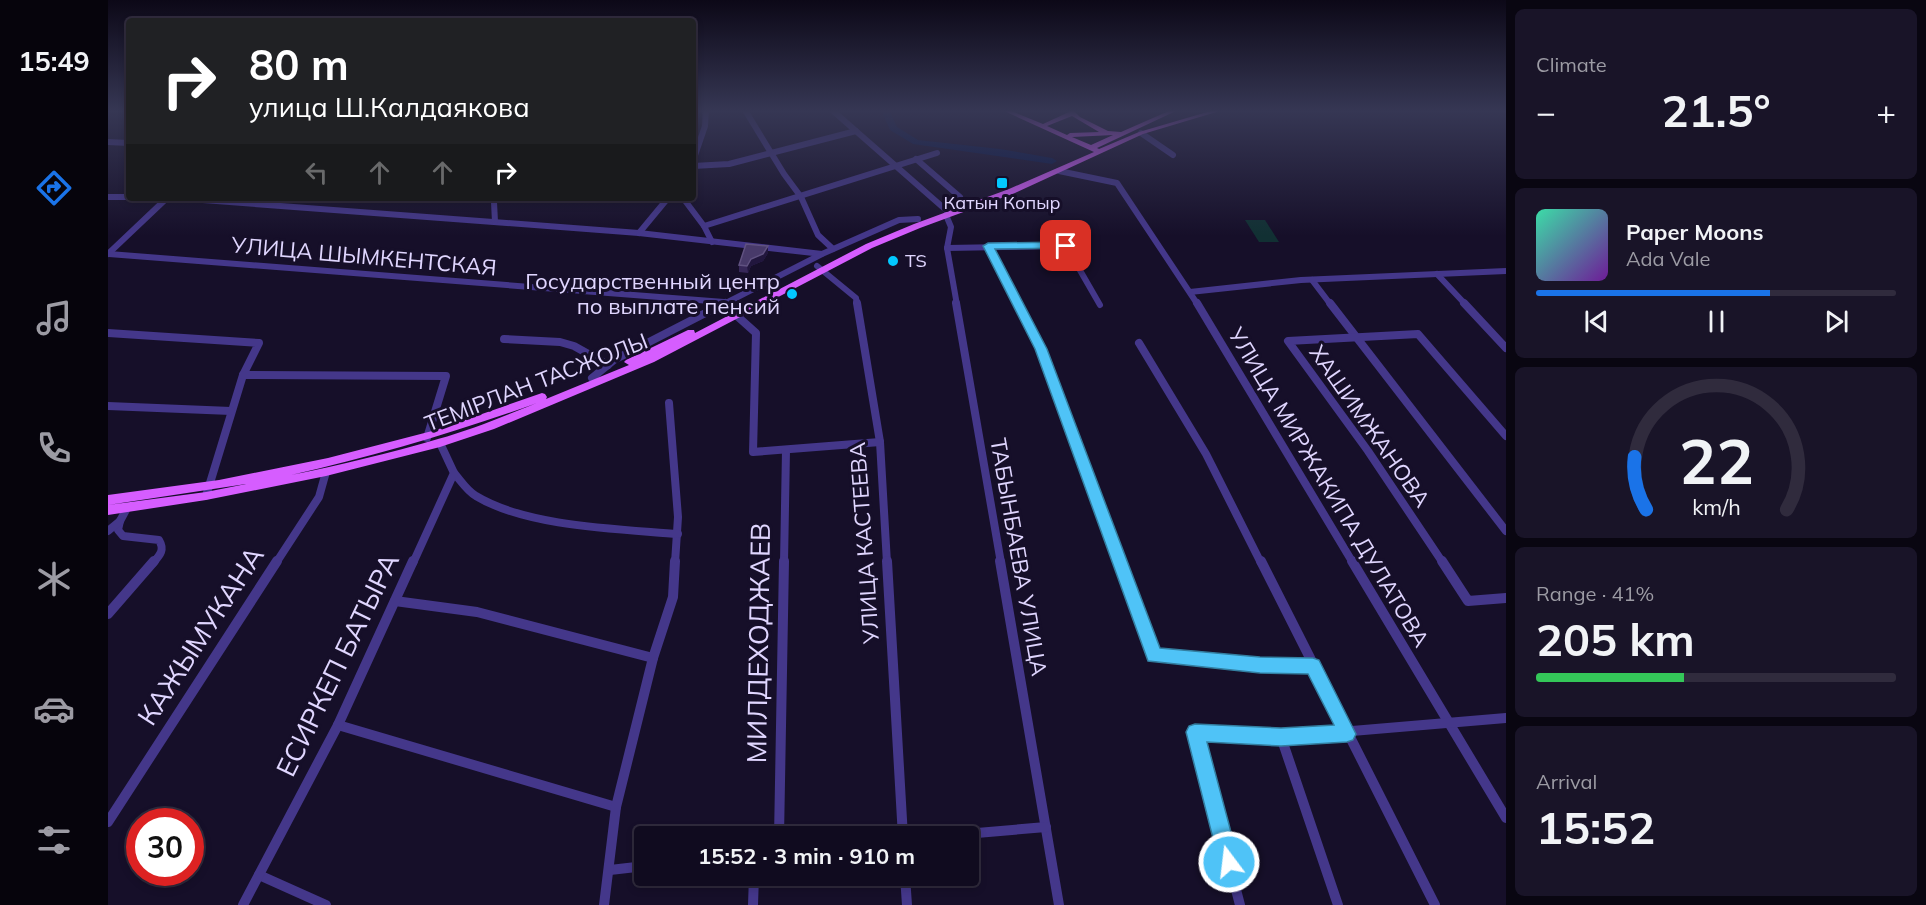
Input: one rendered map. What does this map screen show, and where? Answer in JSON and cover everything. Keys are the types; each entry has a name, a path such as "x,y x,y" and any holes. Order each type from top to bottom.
{"main road":[{"name":"ТЕМІРЛАН ТАСЖОЛЫ","path":"108,510 208,491 332,462 460,428 592,378 696,330 819,268 1088,152"},
{"name":"ТЕМІРЛАН ТАСЖОЛЫ","path":"108,500 208,491 326,472 440,443 490,426 642,364 736,316 864,242 918,219 946,212 1059,171 1092,152"}],"street":[{"path":"696,163 729,164 773,152"},
{"path":"881,152 946,212"},
{"path":"1169,152 1173,155"},
{"path":"770,153 801,197 818,235 833,249"},
{"path":"704,226 937,153"},
{"path":"916,159 960,196"},
{"name":"УЛИЦА МИРЖАКИПА ДУЛАТОВА","path":"1059,171 1117,183 1190,292 1506,818"},
{"path":"108,197 126,197"},
{"path":"108,254 164,201"},
{"path":"216,201 639,234 822,254"},
{"path":"494,201 495,222"},
{"path":"639,234 666,201"},
{"path":"685,201 704,226 712,242"},
{"name":"ТАБЫНБАЕВА УЛИЦА","path":"946,212 951,227 947,248 1059,905"},
{"path":"592,378 608,365 724,302 822,254 899,220 918,219"},
{"path":"988,246 1041,349 1154,656 1260,665 1313,666"},
{"path":"947,248 1066,246 1100,305"},
{"name":"УЛИЦА ШЫМКЕНТСКАЯ","path":"108,254 724,302"},
{"name":"УЛИЦА КАСТЕЕВА","path":"819,268 856,297 880,442 902,826"},
{"path":"1190,292 1312,280 1506,271"},
{"path":"1437,274 1506,348"},
{"path":"1312,280 1506,531"},
{"path":"736,316 756,333 753,452 880,442"},
{"path":"108,333 259,343 243,375 208,491"},
{"name":"ХАШИМЖАНОВА","path":"1506,436 1418,334 1288,341 1368,451 1468,601 1506,598"},
{"path":"504,339 560,342 574,346 608,365"},
{"path":"1139,343 1206,454 1435,905"},
{"path":"243,375 446,376 427,438"},
{"path":"604,905 616,807 652,658 673,597 678,534 669,403"},
{"path":"108,406 231,411"},
{"path":"440,443 454,473 469,491 492,504 553,518 678,534"},
{"name":"МИЛДЕХОДЖАЕВ","path":"779,826 786,450"},
{"name":"КАЖЫМУКАНА","path":"108,822 319,497 326,472"},
{"name":"ЕСИРКЕП БАТЫРА","path":"243,905 338,725 454,473"},
{"path":"108,614 161,554 162,545 159,540 123,536 118,530 127,508"},
{"path":"108,531 120,521"},
{"path":"395,601 477,612 652,658"},
{"path":"1240,905 1195,732 1281,737 1347,734 1506,718"},
{"path":"338,725 616,807"},
{"path":"1281,737 1338,905"},
{"path":"979,833 1046,827"},
{"path":"610,870 634,867"},
{"path":"258,875 326,905"},
{"path":"753,905 754,886"},
{"path":"906,886 907,905"}],"green space":[{"path":"1245,220 1265,220 1279,242 1259,242"}],"building":[{"path":"746,244 768,246 763,254 751,259 747,266 739,265"}],"waterway":[{"path":"1001,152 1052,161"}],"place":[{"name":"Катын Копыр","path":"1002,183"},
{"name":"TS","path":"893,261"},
{"name":"Государственный центр по выплате пенсий","path":"792,294"}],"route":[{"path":"1066,246 988,246 1041,349 1154,656 1260,665 1313,666 1347,734 1281,737 1195,732 1229,862"}]}
